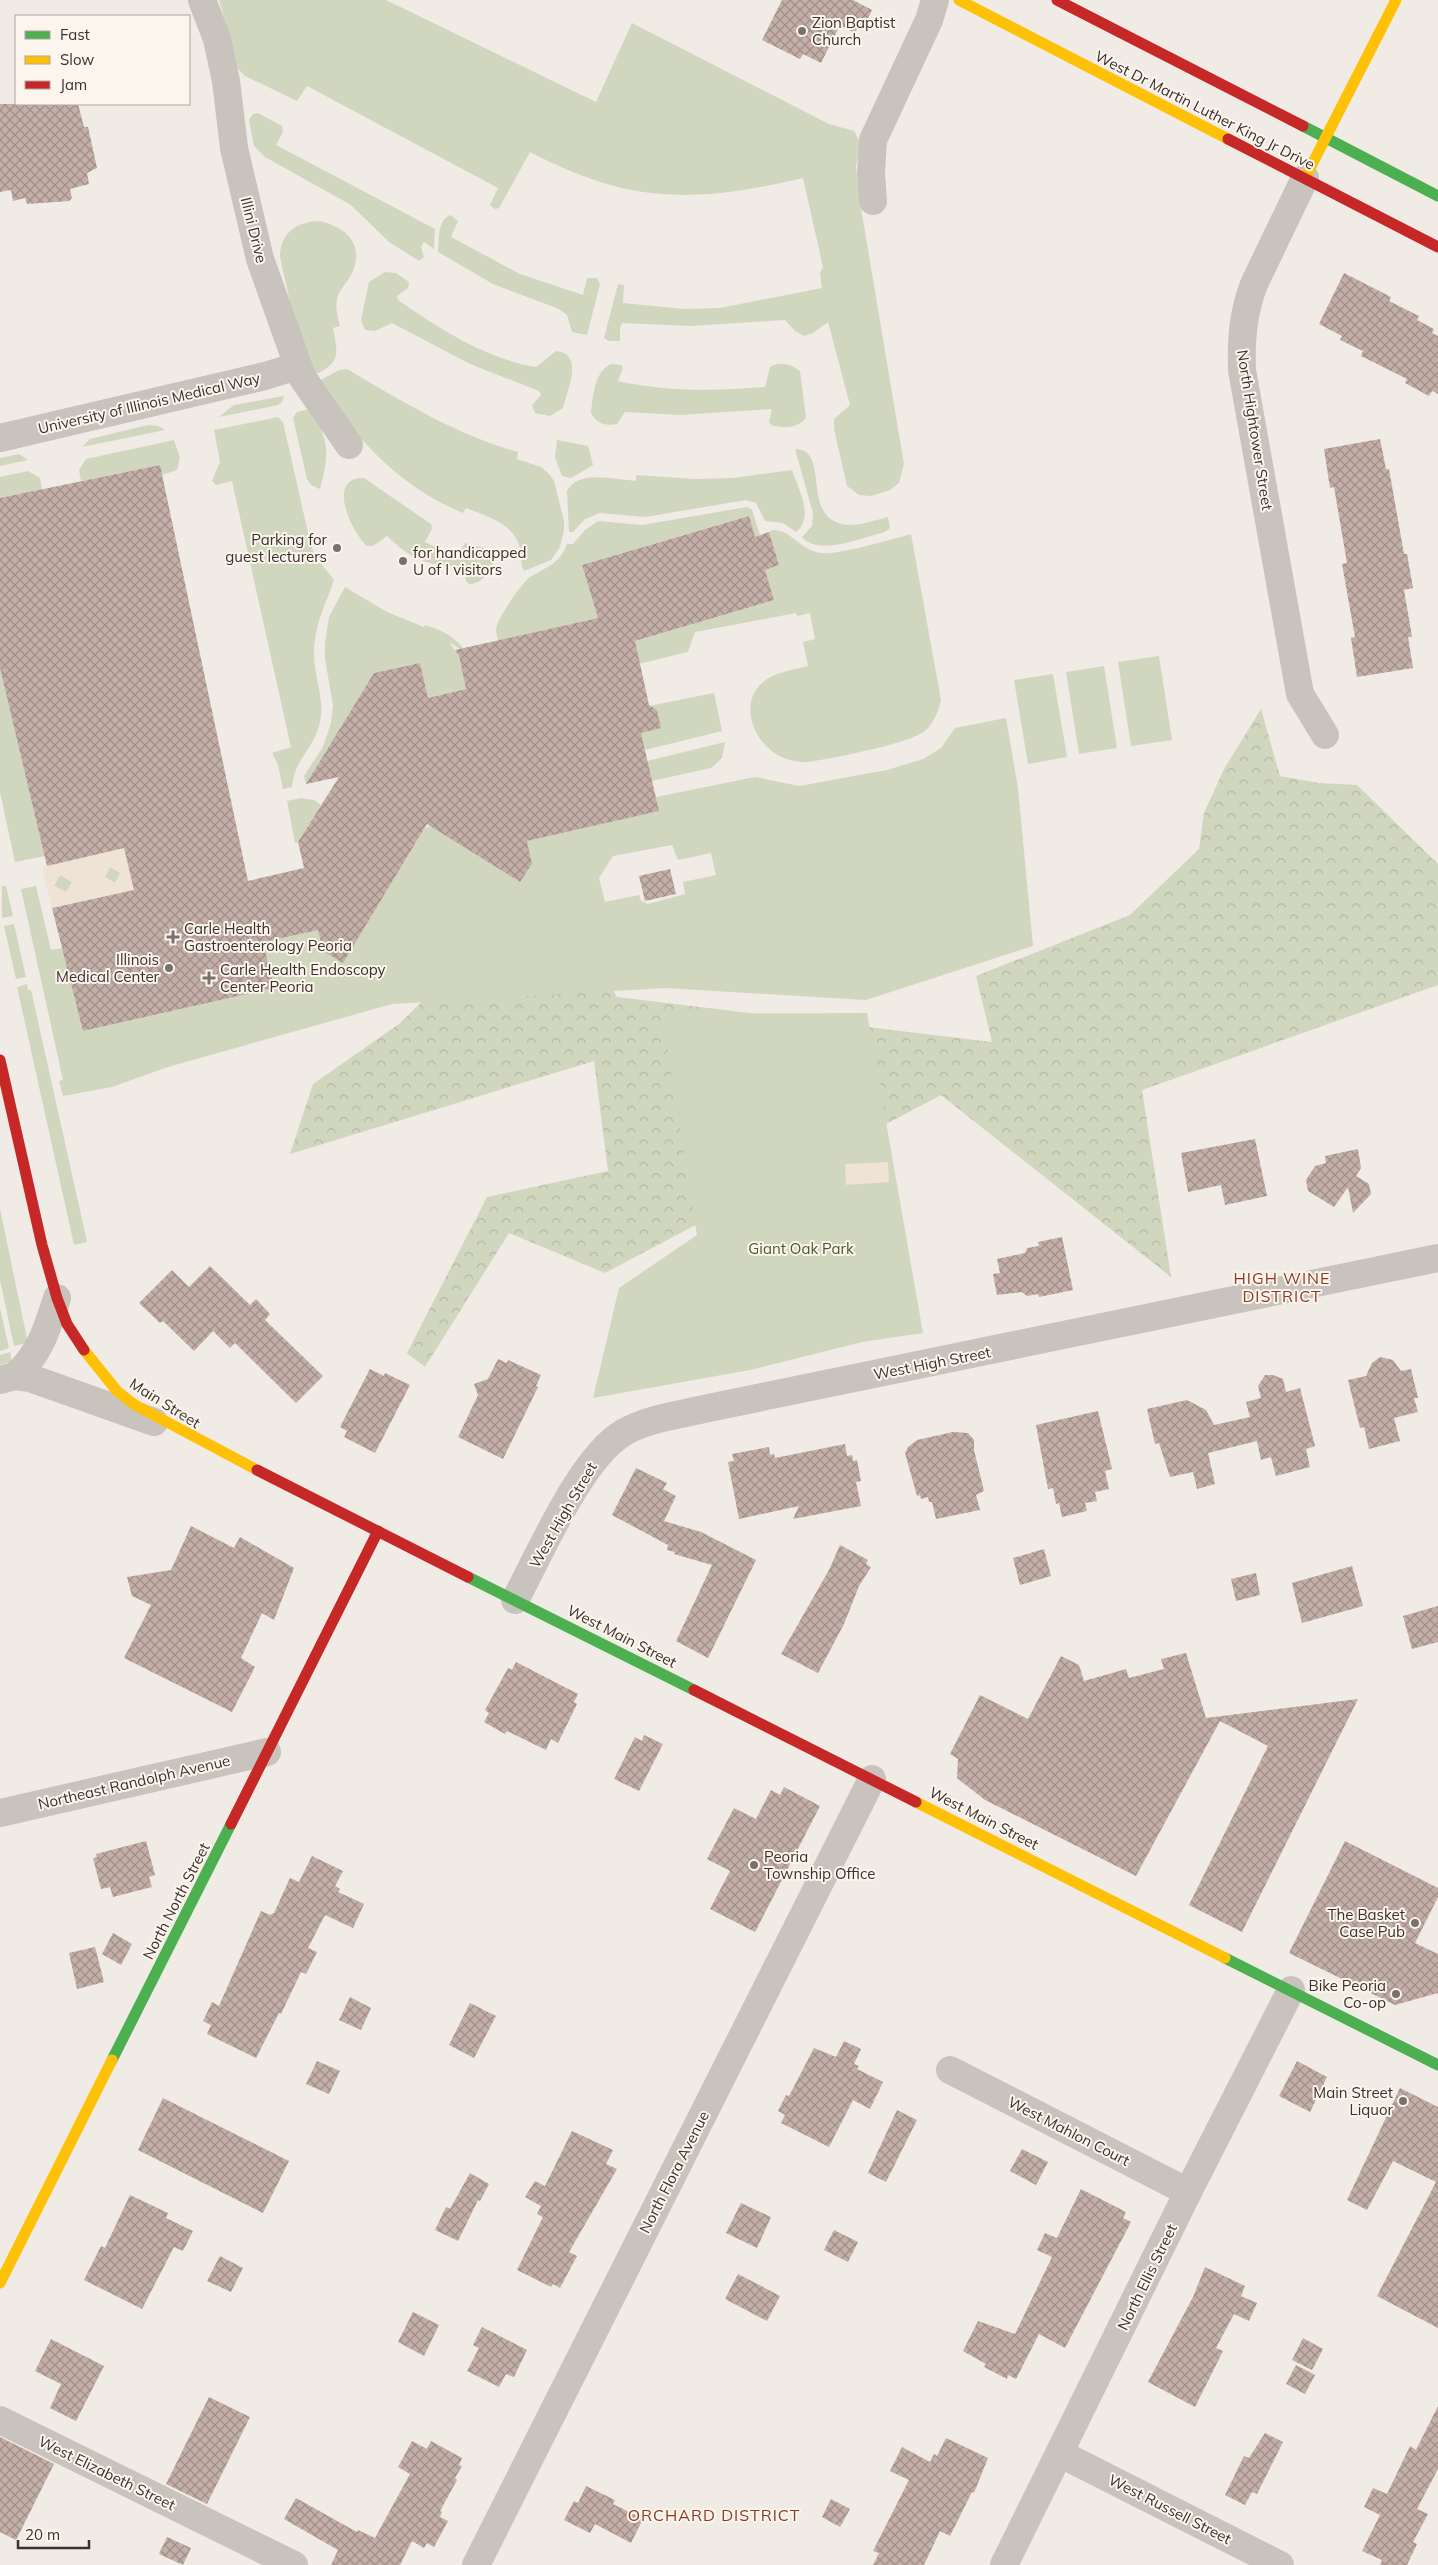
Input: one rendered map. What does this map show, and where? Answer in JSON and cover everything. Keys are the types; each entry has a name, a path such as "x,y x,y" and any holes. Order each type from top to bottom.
{"main road":[{"name":"West Dr Martin Luther King Jr Drive","path":"959,0 1438,246"},
{"path":"1057,0 1438,196"},
{"name":"North Hightower Street","path":"1305,178 1396,0"},
{"name":"Main Street","path":"0,1060 42,1245 57,1298 78,1342 104,1377 135,1405 179,1430 515,1600"},
{"name":"North North Street","path":"0,2283 378,1531"},
{"name":"West Main Street","path":"515,1600 1438,2065"}],"street":[{"name":"Illini Drive","path":"202,0 217,39 226,81 234,148 260,259 297,366 315,398 349,445"},
{"path":"873,201 871,158 873,140 929,20 935,0"},
{"name":"North Hightower Street","path":"1305,178 1254,284 1248,301 1241,340 1242,370 1300,694 1325,735"},
{"name":"University of Illinois Medical Way","path":"0,438 256,378 297,366"},
{"name":"West High Street","path":"515,1600 583,1474 611,1442 623,1433 638,1426 704,1409 1438,1258"},
{"path":"8,1378 32,1360 43,1341 57,1298"},
{"path":"8,1378 30,1378 179,1430"},
{"name":"Northeast Randolph Avenue","path":"0,1813 267,1752"},
{"name":"North Flora Avenue","path":"476,2565 872,1779"},
{"name":"North Ellis Street","path":"1004,2565 1188,2192 1291,1990"},
{"name":"West Mahlon Court","path":"950,2070 1188,2192"},
{"name":"West Elizabeth Street","path":"0,2420 294,2565"},
{"name":"West Russell Street","path":"1060,2454 1280,2565"}],"green space":[{"path":"219,0 386,0 596,102 632,23 829,124 854,131 860,142 856,167 859,196 904,464 899,483 890,490 871,496 859,495 847,486 834,429 834,419 850,405 828,322 813,333 804,336 795,331 785,320 691,326 622,323 620,341 609,341 604,338 618,284 624,285 623,303 684,309 720,308 822,288 820,273 823,267 803,178 729,192 696,195 664,194 632,190 600,182 530,152 499,208 495,209 490,205 498,188 307,86 297,101 245,76 238,69"},
{"path":"258,113 282,126 283,132 276,145 435,229 434,249 424,242 421,247 424,257 419,261 389,242 351,205 265,157 254,146 249,120 253,114"},
{"path":"451,215 458,221 451,237 520,274 583,295 587,278 597,278 600,284 587,335 572,332 567,315 559,309 493,284 438,252 441,226 446,217"},
{"path":"318,221 328,223 344,232 354,245 356,253 352,273 337,299 340,326 333,328 336,356 329,366 315,375 294,320 280,257 283,242 291,231 303,224"},
{"path":"385,272 396,273 409,282 408,288 397,296 398,300 429,321 481,350 517,363 536,367 556,351 565,354 570,359 572,374 563,408 550,416 535,413 532,405 541,395 539,391 470,364 392,323 375,331 365,330 361,320 369,282"},
{"path":"611,364 621,365 623,368 618,381 673,389 710,390 765,387 770,367 778,364 789,365 800,371 806,418 795,426 780,427 771,425 769,422 772,409 680,415 625,412 617,424 605,424 596,420 591,413 595,385 601,373"},
{"path":"347,369 451,427 518,452 517,459 541,467 549,474 554,481 564,521 560,547 551,560 524,571 517,539 505,526 466,508 463,513 440,502 419,490 380,459 347,422 319,381 339,370"},
{"path":"284,396 282,402 278,405 219,417 234,405"},
{"path":"310,409 317,420 326,448 325,466 320,489 311,485 307,479 293,418 297,412"},
{"path":"278,417 283,422 311,546 316,557 334,580 321,616 314,644 314,663 321,705 320,722 314,740 297,768 292,787 283,789 278,765 272,753 291,747 232,481 216,485 212,481 220,462 214,430"},
{"path":"148,425 159,426 165,430 82,447 90,439"},
{"path":"174,440 180,458 177,470 162,475 160,465 81,481 79,470 86,459"},
{"path":"557,440 588,446 593,465 571,478 562,476 555,457"},
{"path":"795,449 806,452 812,461 819,500 824,512 834,521 855,525 888,517 890,528 885,532 830,546 810,543 802,537 812,526 813,513"},
{"path":"19,454 28,460 0,466 0,458"},
{"path":"792,470 805,511 802,526 796,532 783,523 765,521 756,503 746,500 645,517 600,513 585,519 573,532 569,532 567,491 580,480 598,477 636,481 636,475 696,479 733,478"},
{"path":"28,471 40,478 42,490 0,498 0,477"},
{"path":"364,478 431,524 432,529 425,542 456,558 465,543 484,548 493,560 490,569 482,580 469,584 466,581 464,566 441,565 422,560 405,551 387,536 373,546 367,546 349,519 344,496 346,486 352,480"},
{"path":"747,507 752,510 760,535 755,537 748,516 582,565 598,618 498,641 496,629 499,621 522,585 530,577 556,561 567,544 573,544 585,530 598,521 642,525"},
{"path":"773,530 785,533 806,548 820,553 838,552 911,534 941,700 939,709 926,730 918,735 888,745 809,762 790,760 779,756 769,749 760,739 751,717 754,693 762,683 772,676 808,666 803,642 815,639 810,613 797,616 796,613 695,632 688,652 626,667 622,645 774,600 765,570 779,565 769,532"},
{"path":"345,587 387,612 424,627 425,625 436,629 455,639 463,648 460,649 449,642 459,656 466,689 428,698 420,663 374,673 306,784 304,776 323,747 331,723 333,705 325,659 325,643 329,617"},
{"path":"1159,656 1172,740 1131,746 1118,662"},
{"path":"1104,666 1117,748 1079,754 1066,672"},
{"path":"0,668 45,856 15,862 0,792"},
{"path":"1053,674 1067,757 1028,764 1014,680"},
{"path":"714,693 722,731 645,750 641,733 661,728 657,710 649,706"},
{"path":"1261,709 1280,776 1319,783 1357,785 1438,864 1438,985 1142,1090 1171,1277 941,1095 605,1273 509,1233 425,1367 407,1353 487,1197 608,1171 594,1061 290,1154 313,1084 399,1024 471,955 594,957 617,997 992,1042 976,976 1130,915 1199,849 1204,813 1224,769"},
{"path":"1006,718 1018,788 1033,946 866,1000 665,988 392,1004 168,1067 112,1087 63,1096 59,1081 63,1080 21,889 36,886 51,950 63,948 84,1031 274,988 260,929 318,930 323,951 343,962 425,828 431,826 520,882 532,864 527,841 658,811 656,797 755,777 799,786 887,770 923,759 941,748 955,728","holes":["672,845 678,860 711,853 716,875 683,882 685,894 648,904 641,901 639,895 605,902 599,878 613,856"]},
{"path":"725,742 722,758 711,768 652,781 647,761"},
{"path":"301,798 314,800 321,805 298,842 295,843 287,801"},
{"path":"110,867 121,873 115,883 105,877"},
{"path":"60,875 72,882 66,892 54,886"},
{"path":"2,886 6,886 13,916 2,918"},
{"path":"14,924 26,977 16,979 4,926"},
{"path":"27,984 28,990 31,990 87,1242 74,1245 17,987"},
{"name":"Giant Oak Park","path":"867,1013 923,1333 862,1342 750,1370 593,1398 619,1288 697,1235 662,1014"},
{"path":"0,1209 28,1343 14,1346 0,1280"},
{"path":"0,1308 9,1348 0,1351"},
{"path":"10,1352 12,1362 0,1365 0,1355"}],"shaded area":[{"path":"124,848 134,890 52,908 42,867","holes":["110,867 120,873 115,883 105,877","60,875 72,882 66,892 54,886"]},
{"path":"888,1162 889,1182 846,1185 845,1164"}],"building":[{"name":"Zion Baptist Church","path":"782,0 853,0 872,10 863,29 858,27 855,33 840,25 821,63 803,54 800,59 762,40"},
{"path":"0,104 78,105 84,127 88,127 97,168 87,173 89,184 70,189 72,198 69,201 27,204 25,198 13,201 11,190 0,192"},
{"path":"1344,273 1391,297 1389,301 1419,316 1417,320 1434,329 1432,333 1438,336 1438,394 1432,391 1429,396 1405,383 1407,379 1361,356 1363,351 1340,340 1342,336 1319,324"},
{"path":"1380,439 1386,469 1389,469 1404,554 1407,554 1413,588 1404,590 1412,637 1408,637 1413,668 1357,677 1351,638 1355,637 1342,564 1347,563 1334,487 1330,488 1324,449"},
{"path":"160,465 248,881 304,868 298,842 339,777 306,784 374,673 420,663 428,698 466,689 459,656 455,650 598,618 582,565 749,516 755,537 769,532 779,565 765,570 774,600 635,641 649,705 657,710 661,728 641,733 659,811 527,841 532,864 520,882 427,824 343,963 323,951 318,930 263,942 274,988 83,1031 52,908 134,890 124,848 47,866 0,668 0,498"},
{"path":"670,869 676,894 645,901 639,876"},
{"path":"1255,1139 1267,1196 1225,1205 1221,1185 1188,1192 1181,1153"},
{"path":"1358,1149 1361,1168 1356,1176 1369,1184 1371,1194 1353,1213 1348,1187 1334,1207 1308,1191 1306,1180 1315,1166 1326,1163 1325,1156"},
{"path":"1062,1237 1073,1290 1039,1297 1038,1294 1027,1296 1022,1292 997,1295 993,1274 1000,1273 997,1259 1025,1253 1027,1248 1039,1246 1038,1242"},
{"path":"210,1266 250,1305 256,1299 270,1314 265,1320 323,1376 296,1403 235,1343 230,1348 213,1331 194,1351 163,1321 160,1323 139,1303 172,1270 189,1287"},
{"path":"1380,1357 1393,1360 1401,1371 1411,1369 1418,1398 1414,1398 1418,1412 1394,1418 1400,1441 1369,1449 1364,1427 1360,1428 1348,1380 1366,1376 1372,1363"},
{"path":"498,1359 507,1363 508,1360 541,1375 536,1386 538,1387 503,1459 458,1437 478,1395 474,1384 488,1379"},
{"path":"370,1369 384,1376 385,1373 410,1385 375,1453 344,1437 347,1431 340,1427"},
{"path":"1265,1375 1273,1375 1283,1379 1286,1392 1300,1388 1315,1446 1306,1449 1310,1467 1276,1476 1271,1457 1261,1460 1257,1441 1208,1453 1215,1484 1197,1489 1193,1472 1170,1477 1159,1443 1155,1444 1147,1409 1187,1400 1206,1410 1214,1425 1250,1417 1246,1402 1261,1398 1258,1386"},
{"path":"1098,1411 1112,1469 1105,1471 1109,1489 1095,1492 1097,1501 1085,1503 1087,1511 1062,1517 1059,1503 1056,1504 1053,1488 1048,1489 1036,1425"},
{"path":"953,1432 968,1433 974,1440 974,1450 984,1491 976,1495 980,1510 936,1519 932,1502 929,1502 928,1497 921,1499 920,1495 917,1496 905,1453 908,1447 917,1440"},
{"path":"845,1444 847,1456 852,1455 853,1461 857,1460 861,1481 856,1482 861,1506 793,1519 799,1506 739,1519 728,1462 734,1461 732,1454 769,1447 770,1455 774,1454 775,1458"},
{"path":"636,1468 667,1483 663,1489 676,1496 664,1521 701,1532 756,1560 708,1658 676,1641 712,1565 674,1554 675,1552 667,1550 668,1545 612,1515"},
{"path":"191,1526 234,1548 240,1537 294,1568 274,1620 262,1613 241,1658 255,1667 232,1712 124,1658 151,1605 132,1596 127,1577 171,1570"},
{"path":"840,1545 868,1560 866,1564 871,1567 859,1586 844,1624 818,1673 781,1654 829,1570"},
{"path":"1044,1549 1051,1576 1020,1585 1013,1558"},
{"path":"1352,1566 1363,1606 1302,1623 1292,1583"},
{"path":"1256,1573 1260,1595 1236,1601 1231,1579"},
{"path":"1438,1606 1438,1642 1412,1649 1403,1616"},
{"path":"1186,1653 1206,1718 1358,1699 1242,1932 1189,1905 1268,1746 1220,1721 1136,1876 985,1800 957,1778 958,1759 950,1754 980,1695 1028,1719 1061,1656 1079,1665 1084,1681 1126,1669 1129,1678 1164,1669 1161,1659"},
{"path":"516,1662 578,1694 574,1702 577,1704 558,1743 551,1739 546,1750 507,1731 505,1734 484,1722 489,1713 485,1710 508,1668 512,1670"},
{"path":"644,1735 663,1744 639,1791 614,1779 635,1737 642,1741"},
{"name":"Peoria Township Office","path":"784,1787 820,1806 755,1932 710,1909 730,1871 707,1859 734,1808 756,1819 771,1790 780,1795"},
{"path":"146,1841 155,1875 149,1877 152,1887 113,1897 110,1887 101,1889 93,1858 97,1857 96,1854"},
{"path":"1345,1841 1438,1888 1438,1897 1415,1943 1438,1954 1438,1993 1395,2005 1289,1953"},
{"path":"312,1856 343,1871 335,1886 340,1889 338,1892 364,1904 353,1928 325,1915 308,1948 317,1952 306,1974 301,1972 281,2014 279,2013 256,2058 207,2034 211,2025 203,2021 212,2002 219,2006 261,1911 270,1915 274,1913 290,1878 299,1882"},
{"path":"113,1933 132,1944 121,1965 102,1954"},
{"path":"95,1947 104,1982 77,1989 69,1953"},
{"path":"350,1997 371,2008 361,2030 339,2020"},
{"path":"470,2003 496,2016 474,2058 449,2045"},
{"path":"844,2041 861,2049 854,2064 859,2066 857,2069 883,2082 870,2109 853,2100 829,2147 781,2123 785,2115 778,2111 786,2095 789,2096 814,2048 836,2057"},
{"path":"317,2061 340,2071 329,2094 306,2084"},
{"path":"1297,2061 1327,2077 1310,2112 1279,2096"},
{"path":"1400,2088 1438,2107 1438,2328 1377,2296 1436,2182 1393,2161 1367,2210 1347,2200"},
{"path":"163,2098 289,2161 263,2213 138,2150"},
{"path":"897,2110 917,2120 886,2182 868,2173"},
{"path":"572,2131 613,2150 606,2164 617,2169 569,2252 577,2256 560,2288 553,2284 551,2287 517,2270 543,2217 537,2214 541,2206 525,2197 535,2181 545,2186"},
{"path":"1022,2149 1048,2162 1036,2185 1010,2171"},
{"path":"470,2173 489,2184 480,2201 478,2200 458,2241 435,2230 446,2207 450,2209"},
{"path":"1081,2189 1126,2212 1123,2218 1131,2222 1065,2348 1039,2334 1016,2379 1008,2375 1007,2379 984,2367 986,2364 963,2351 978,2321 1015,2334 1052,2257 1037,2250 1045,2233 1057,2238"},
{"path":"130,2195 168,2213 166,2218 193,2231 183,2251 174,2247 142,2309 84,2280 101,2246 105,2248"},
{"path":"741,2203 771,2217 757,2248 726,2233"},
{"path":"834,2230 858,2242 848,2262 824,2250"},
{"path":"220,2256 243,2268 231,2292 207,2281"},
{"path":"1205,2267 1245,2286 1241,2296 1257,2303 1249,2321 1234,2314 1216,2348 1223,2351 1195,2407 1148,2382 1193,2297"},
{"path":"738,2274 780,2296 767,2321 725,2299"},
{"path":"413,2312 439,2325 424,2356 398,2342"},
{"path":"482,2327 527,2350 514,2377 506,2374 499,2387 467,2371 479,2348 473,2345"},
{"path":"1303,2338 1323,2349 1312,2370 1292,2360"},
{"path":"51,2339 104,2366 76,2421 50,2408 61,2384 35,2371"},
{"path":"1296,2365 1315,2375 1305,2394 1286,2384"},
{"path":"209,2397 250,2417 207,2504 166,2484"},
{"path":"1438,2406 1438,2469 1417,2509 1428,2514 1413,2542 1417,2544 1407,2565 1380,2565 1382,2560 1362,2551 1380,2515 1364,2507 1373,2488 1387,2494 1410,2446 1416,2450"},
{"path":"1265,2433 1283,2442 1257,2494 1252,2492 1245,2505 1225,2495 1244,2456 1249,2458"},
{"path":"0,2437 54,2464 16,2540 0,2532"},
{"path":"946,2438 988,2458 974,2493 972,2492 950,2536 940,2531 924,2565 873,2565 879,2553 873,2551 909,2480 890,2471 902,2447 930,2462 934,2454 937,2456"},
{"path":"412,2441 427,2449 431,2441 462,2458 459,2465 462,2466 455,2478 457,2480 440,2511 442,2512 440,2517 448,2521 434,2547 427,2543 424,2548 412,2541 400,2565 331,2565 338,2550 284,2519 296,2498 357,2532 358,2530 375,2538 410,2474 398,2467"},
{"path":"586,2486 615,2500 613,2504 643,2519 631,2543 595,2524 590,2533 564,2520 574,2501 578,2503"},
{"path":"831,2499 850,2509 840,2527 822,2517"},
{"path":"167,2537 191,2548 183,2565 159,2554"}],"traffic: fast":[{"path":"1303,126 1438,196"},
{"path":"468,1577 694,1690"},
{"path":"112,2060 231,1824"},
{"path":"1225,1958 1438,2065"}],"traffic: slow":[{"path":"959,0 1228,139"},
{"path":"1305,178 1396,0"},
{"path":"84,1350 117,1391 135,1405 257,1470"},
{"path":"916,1802 1225,1958"},
{"path":"0,2283 112,2060"}],"traffic: jam":[{"path":"1057,0 1303,126"},
{"path":"1228,139 1438,247"},
{"path":"0,1060 42,1245 57,1298 67,1324 84,1350"},
{"path":"257,1470 468,1577"},
{"path":"231,1824 378,1531"},
{"path":"694,1690 916,1802"}],"place":[{"name":"Zion Baptist Church","path":"802,31"},
{"name":"Parking for guest lecturers","path":"337,548"},
{"name":"for handicapped U of I visitors","path":"403,561"},
{"name":"Carle Health Gastroenterology Peoria","path":"173,937"},
{"name":"Illinois Medical Center","path":"169,968"},
{"name":"Carle Health Endoscopy Center Peoria","path":"209,978"},
{"name":"Peoria Township Office","path":"754,1865"},
{"name":"The Basket Case Pub","path":"1415,1923"},
{"name":"Bike Peoria Co-op","path":"1396,1994"},
{"name":"Main Street Liquor","path":"1403,2101"}],"district":[{"name":"HIGH WINE DISTRICT","path":"1282,1287"},
{"name":"ORCHARD DISTRICT","path":"714,2515"}]}
